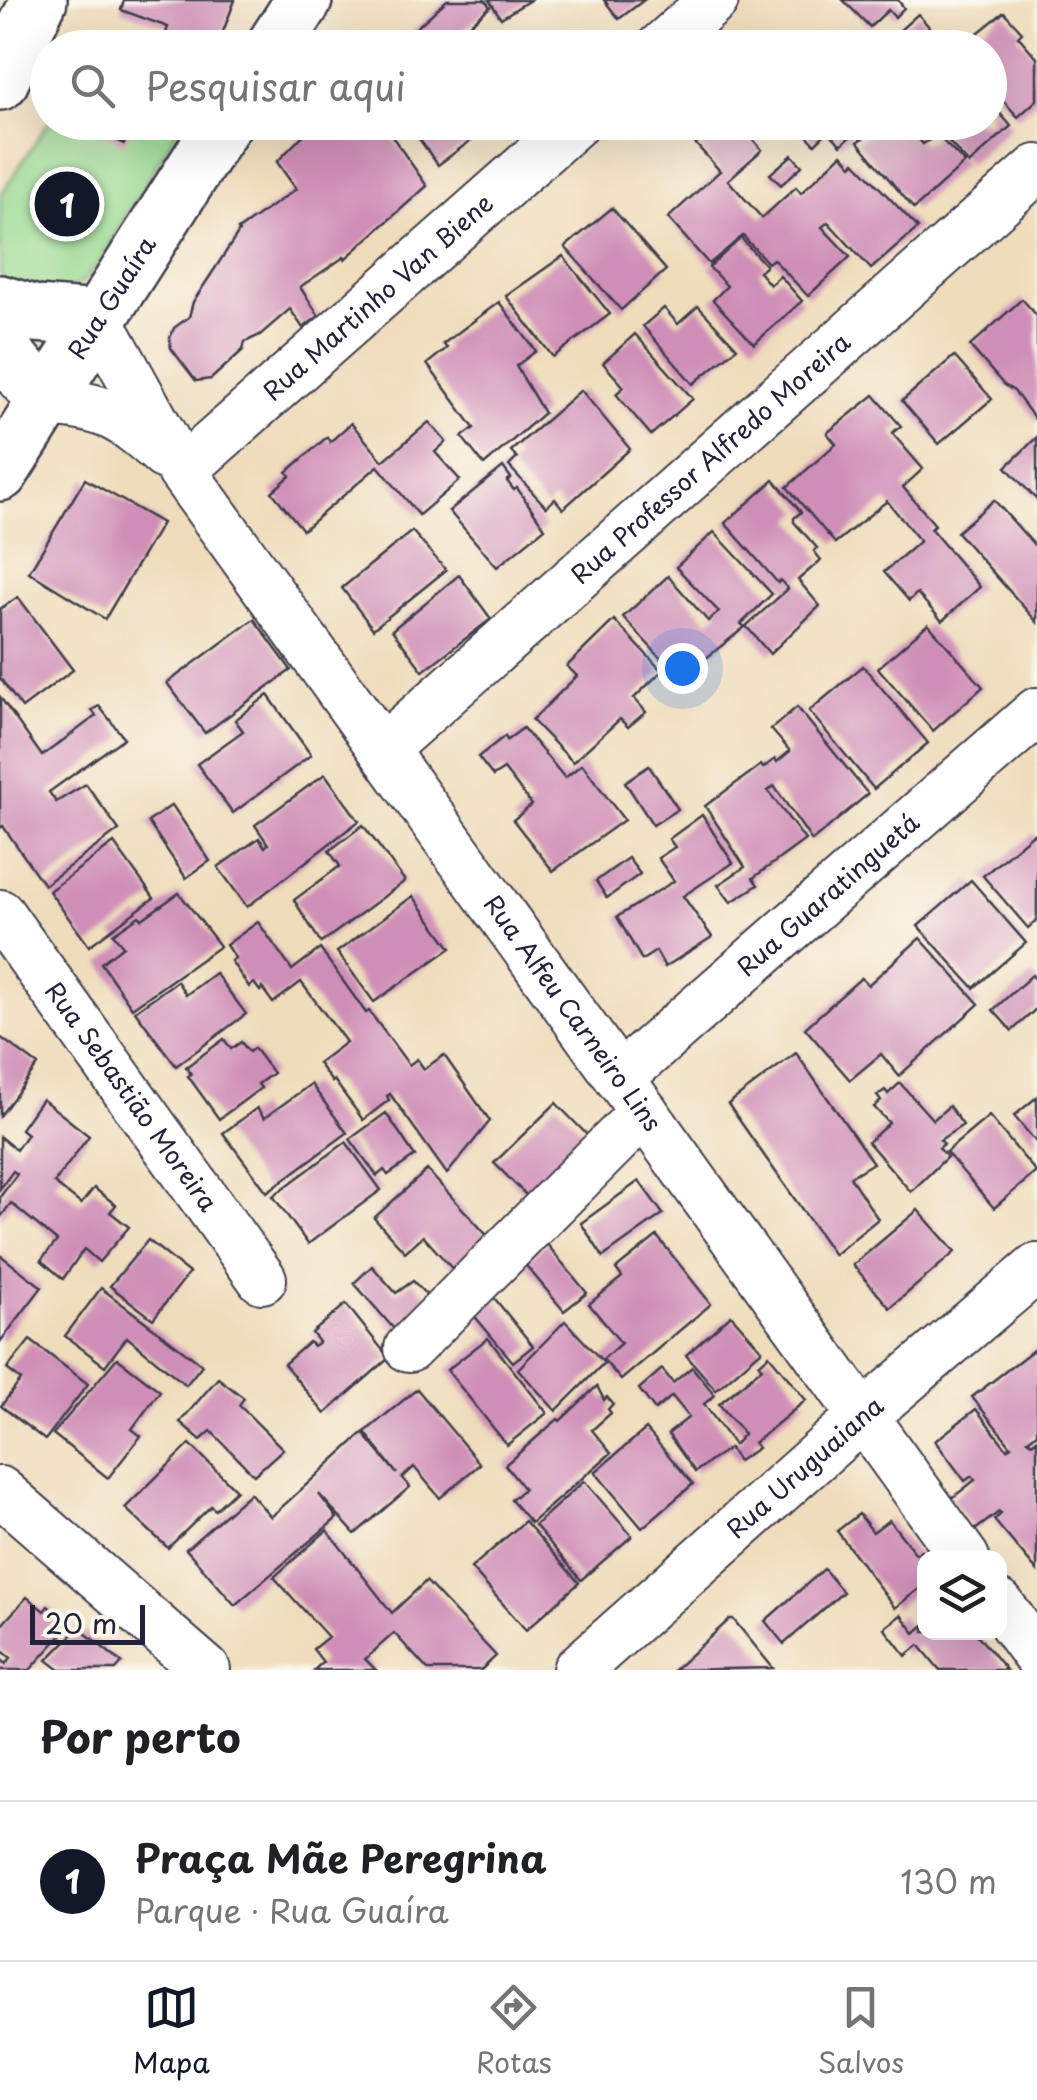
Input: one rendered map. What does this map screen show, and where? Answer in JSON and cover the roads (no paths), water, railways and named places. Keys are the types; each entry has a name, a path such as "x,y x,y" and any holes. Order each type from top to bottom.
{"main road":[{"path":"0,82 40,0"},
{"path":"285,30 304,0"},
{"name":"Rua Guaíra","path":"0,474 212,140"},
{"path":"0,303 36,314 98,319"},
{"path":"0,347 46,402"}],"street":[{"path":"680,30 714,0"},
{"name":"Rua Martinho Van Biene","path":"182,471 556,140"},
{"name":"Rua Professor Alfredo Moreira","path":"382,749 1037,169"},
{"name":"Rua Alfeu Carneiro Lins","path":"98,319 182,471 959,1550"},
{"name":"Rua Alfeu Carneiro Lins","path":"46,402 82,404 117,416 182,471"},
{"name":"Rua Guaratinguetá","path":"409,1348 632,1095 1037,712"},
{"name":"Rua Sebastião Moreira","path":"0,914 262,1279"},
{"name":"Rua Uruguaiana","path":"577,1670 863,1416 1037,1268"},
{"path":"0,1491 206,1670"},
{"path":"1007,1615 1037,1656"}],"place":[{"name":"Praça Mãe Peregrina","path":"67,204"}]}
